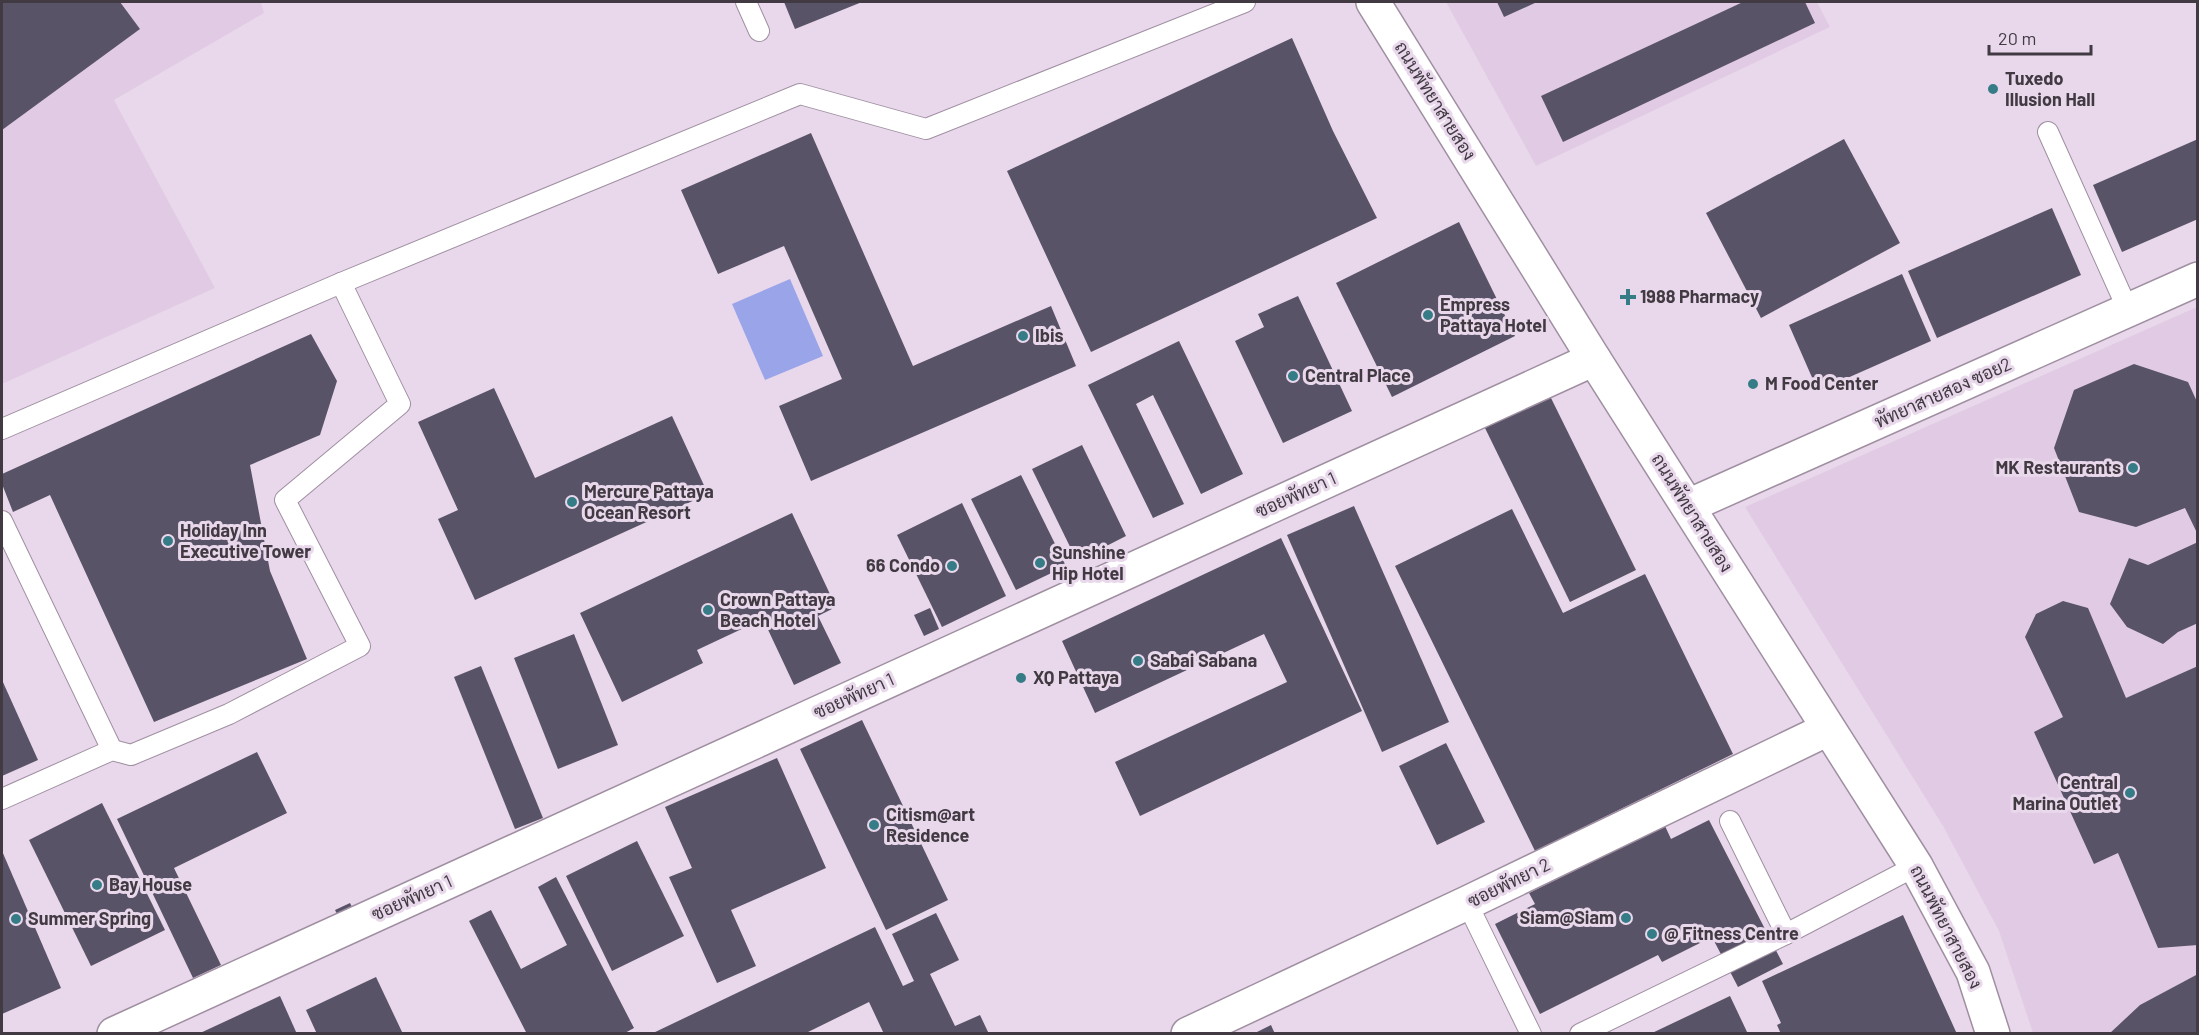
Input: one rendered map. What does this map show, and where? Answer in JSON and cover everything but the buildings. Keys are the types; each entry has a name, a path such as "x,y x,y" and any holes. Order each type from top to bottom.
{"street":[{"name":"ถนนพัทยาสายสอง","path":"1373,2 1594,359 1916,866 1973,972 1993,1034"},
{"name":"พัทยาสายสอง ซอย2","path":"1688,506 2198,279"},
{"name":"ซอยพัทยา 1","path":"114,1034 1594,359"},
{"name":"ซอยพัทยา 2","path":"1188,1034 1828,729"}],"lane":[{"path":"746,2 759,31"},
{"path":"2,429 342,283 800,93 926,129 1245,2"},
{"path":"2048,132 2128,310"},
{"path":"2,799 112,750 131,755 229,714 360,646 285,500 400,404 342,283"},
{"path":"2,521 112,750"},
{"path":"1730,821 1786,934"},
{"path":"1580,1034 1786,934 1916,866"},
{"path":"1467,903 1531,1034"}],"shaded area":[{"path":"2,2 261,2 264,13 114,100 215,288 2,384"},
{"path":"1446,2 1817,2 1830,27 1536,166"},
{"path":"2197,307 2197,1033 2033,1033 1999,931 1943,826 1745,507"}],"water":[{"path":"790,279 823,356 765,380 732,304"}],"place":[{"name":"Tuxedo Illusion Hall","path":"1993,89"},
{"name":"1988 Pharmacy","path":"1628,297"},
{"name":"Empress Pattaya Hotel","path":"1428,315"},
{"name":"Ibis","path":"1023,336"},
{"name":"Central Place","path":"1293,376"},
{"name":"M Food Center","path":"1753,384"},
{"name":"MK Restaurants","path":"2133,468"},
{"name":"Mercure Pattaya Ocean Resort","path":"572,502"},
{"name":"Holiday Inn Executive Tower","path":"168,541"},
{"name":"Sunshine Hip Hotel","path":"1040,563"},
{"name":"66 Condo","path":"952,566"},
{"name":"Crown Pattaya Beach Hotel","path":"708,610"},
{"name":"Sabai Sabana","path":"1138,661"},
{"name":"XQ Pattaya","path":"1021,678"},
{"name":"Central Marina Outlet","path":"2130,793"},
{"name":"Citism@art Residence","path":"874,825"},
{"name":"Bay House","path":"97,885"},
{"name":"Siam@Siam","path":"1626,918"},
{"name":"Summer Spring","path":"16,919"},
{"name":"@ Fitness Centre","path":"1652,934"}]}
